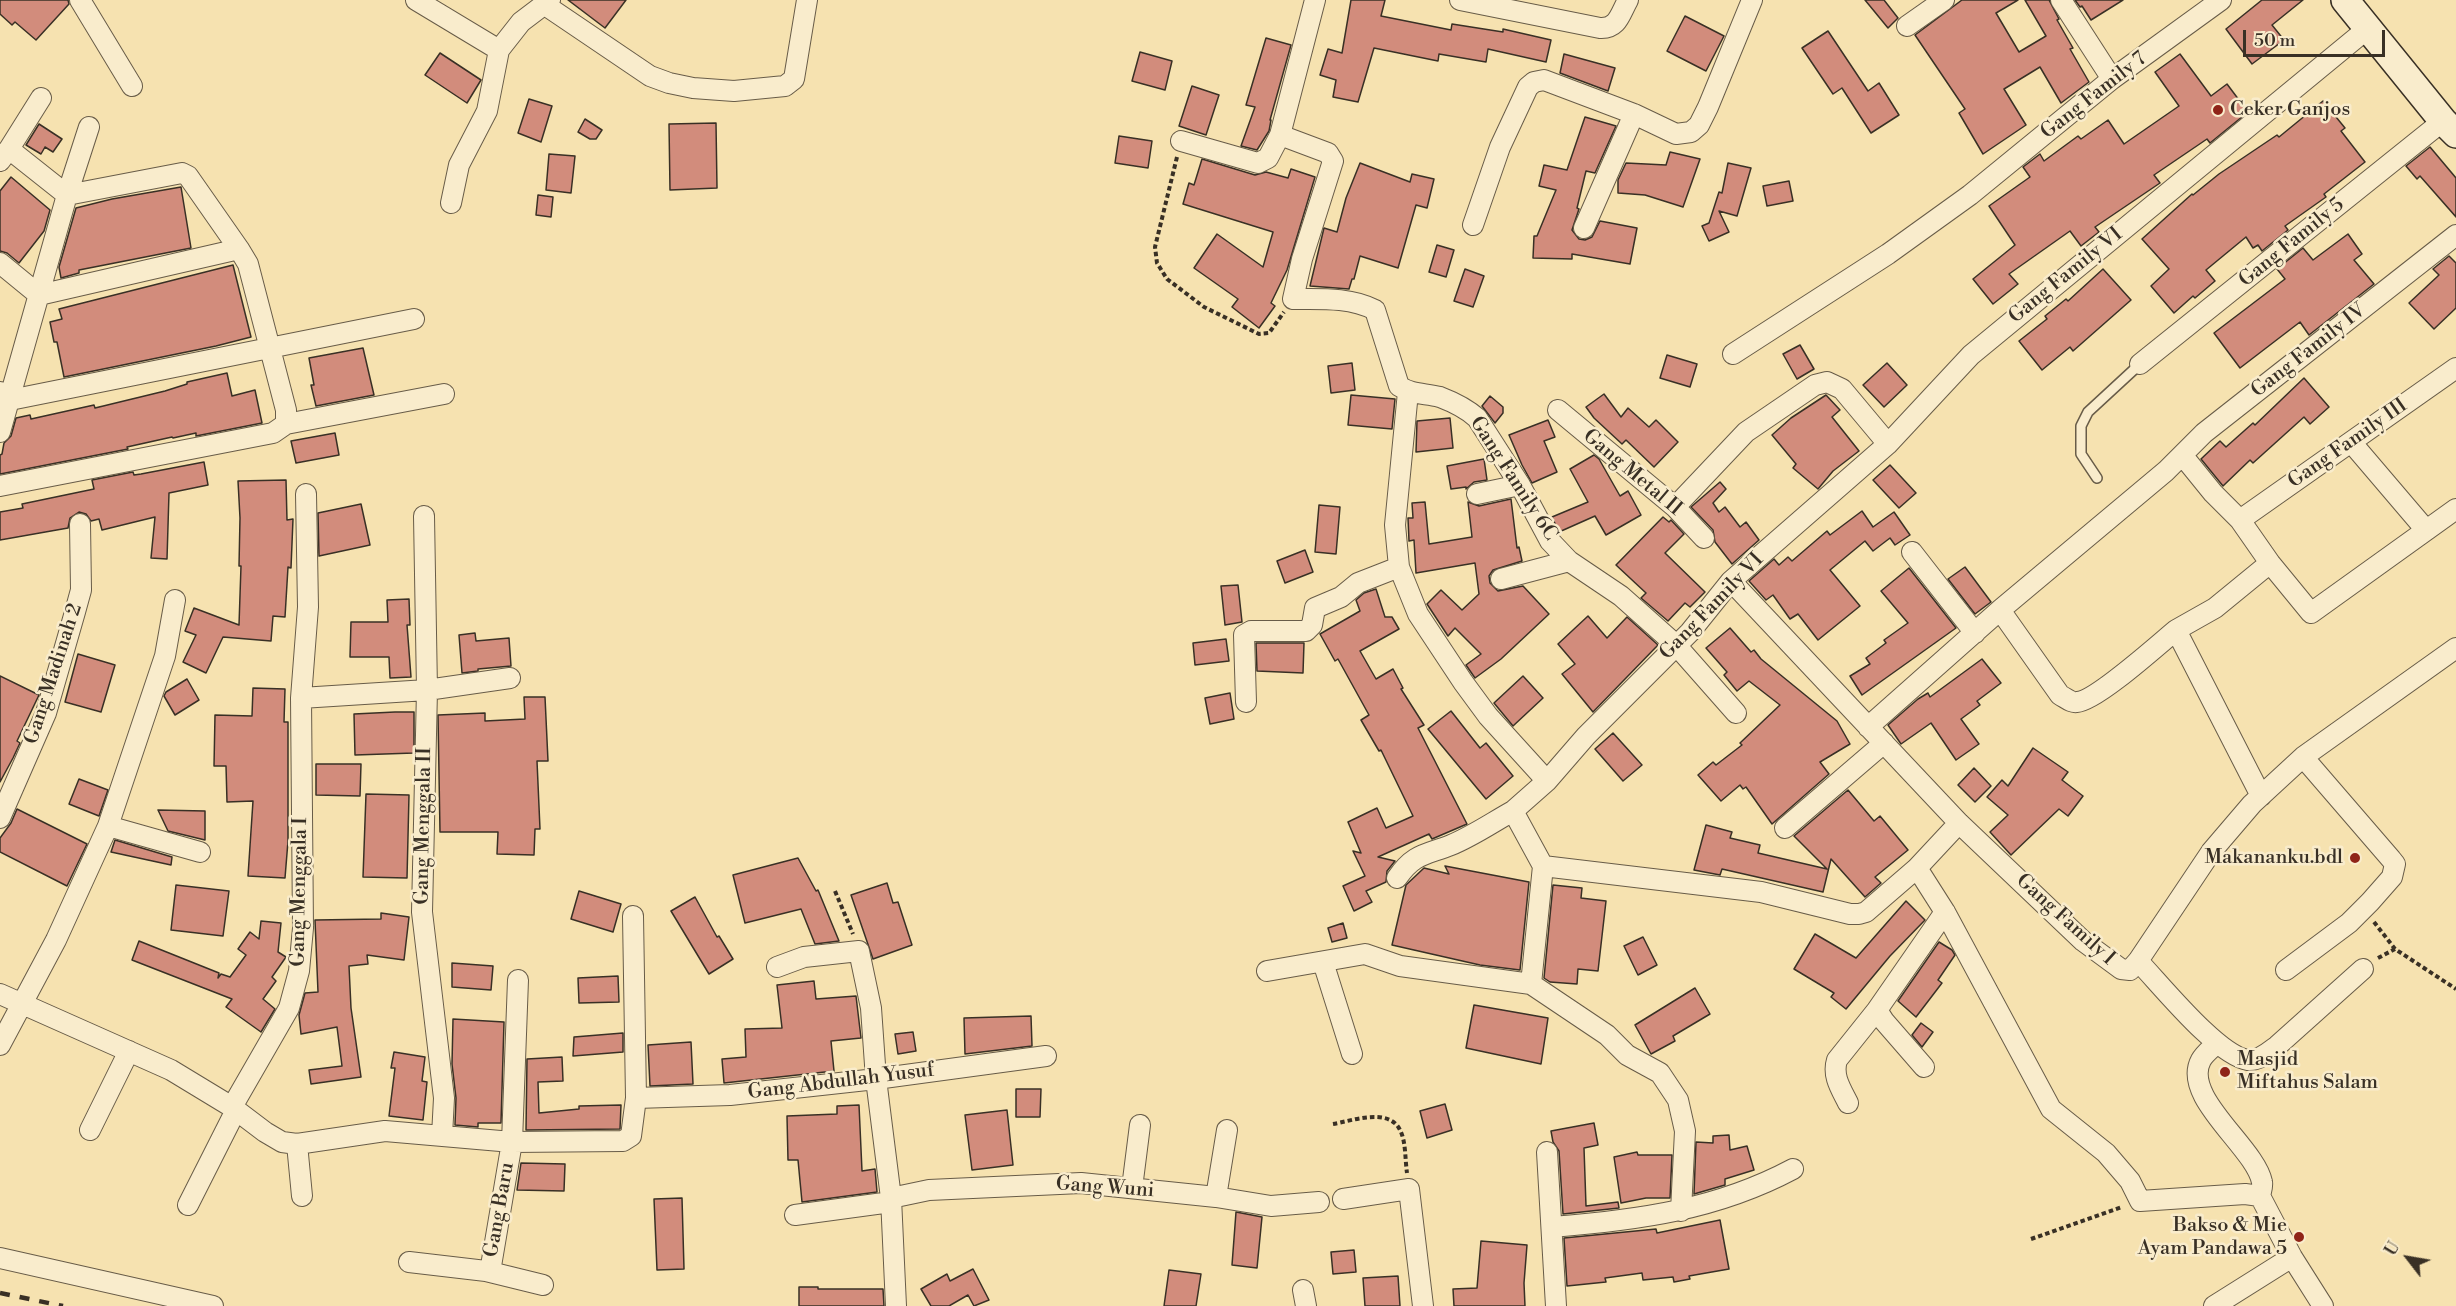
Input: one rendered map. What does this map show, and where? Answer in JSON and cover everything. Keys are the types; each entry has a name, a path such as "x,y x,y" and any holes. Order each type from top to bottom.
{"main road":[{"path":"2345,0 2449,127"}],"street":[{"path":"80,0 132,86"},
{"path":"416,0 499,50"},
{"path":"451,203 459,165 487,111 499,50 521,22 548,2 650,76 693,88 734,91 785,86 794,79 807,0"},
{"path":"1181,141 1258,163 1268,158 1281,135 1315,0"},
{"path":"1460,0 1600,28 1610,28 1618,22 1628,0"},
{"path":"1473,225 1500,147 1528,87 1534,82 1544,80 1634,114 1676,134 1691,132 1699,125 1752,0"},
{"path":"1907,26 1944,0"},
{"path":"2061,0 2112,79"},
{"name":"Gang Family 7","path":"1733,354 1888,254 1970,195 2112,79 2221,0"},
{"name":"Gang Family VI","path":"1397,878 1410,860 1451,845 1513,811 1547,781 1586,736 1690,632 1731,581 1888,444 1971,355 2367,29"},
{"path":"41,98 4,155 67,195 182,173 188,176 248,264 286,410 286,424"},
{"path":"1584,228 1634,114"},
{"path":"0,432 5,396 39,295 89,127"},
{"name":"Gang Family 5","path":"2140,364 2449,127"},
{"path":"1281,135 1328,153 1333,161 1302,260 1293,299 1362,303 1375,310 1396,380 1399,386 1408,392 1395,525 1399,567 1418,614 1488,716 1547,781"},
{"name":"Gang Family IV","path":"1868,727 2000,610 2166,471 2183,456 2192,443 2456,235"},
{"path":"39,295 239,249"},
{"path":"0,262 39,295"},
{"path":"5,396 414,319"},
{"name":"Gang Family III","path":"2240,520 2456,368"},
{"path":"1675,507 1746,432 1815,385 1827,382 1842,389 1888,444"},
{"name":"Gang Family 6C","path":"1408,392 1439,397 1467,409 1477,418 1520,485 1551,541 1569,561 1621,596 1676,645 1736,713"},
{"path":"0,486 273,433 286,424 444,394"},
{"name":"Gang Metal II","path":"1558,410 1675,507 1704,538"},
{"path":"2351,442 2426,530"},
{"path":"2183,456 2213,493 2240,520 2270,563 2311,613 2456,509"},
{"path":"1477,494 1520,485"},
{"name":"Gang Menggala I","path":"188,1205 234,1108 289,1008 299,971 303,928 301,698 308,607 306,494"},
{"name":"Gang Menggala II","path":"424,516 427,690 422,912 444,1098 442,1136"},
{"name":"Gang Madinah 2","path":"0,818 46,713 81,590 80,524"},
{"path":"1912,552 1975,633"},
{"path":"1501,579 1569,561"},
{"path":"2000,610 2060,695 2071,702 2080,702 2120,677 2176,630 2215,608 2270,563"},
{"path":"1246,702 1244,635 1251,632 1306,631 1312,625 1315,608 1341,597 1358,583 1399,567"},
{"name":"Gang Family I","path":"1731,581 1959,823 2083,941 2121,969 2130,970 2139,961 2211,852 2261,796 2302,757 2456,648"},
{"path":"0,1045 56,940 108,826 165,656 175,600"},
{"path":"2176,630 2261,796"},
{"path":"301,698 427,690 510,678"},
{"path":"1785,828 1884,743"},
{"path":"2286,970 2363,910 2392,877 2395,864 2302,757"},
{"path":"1513,811 1543,866 1531,984"},
{"path":"1543,866 1761,892 1850,914 1866,912 1917,868 1959,823"},
{"path":"108,826 200,852"},
{"path":"1917,868 1945,912 2051,1109 2106,1153 2130,1181 2140,1201 2245,1194 2260,1196"},
{"path":"1848,1103 1834,1073 1837,1060 1876,1010 1945,912"},
{"path":"0,994 171,1070 234,1108 282,1142 297,1144 385,1131 512,1142 626,1140 632,1132 636,1098 633,916"},
{"path":"777,967 804,957 859,951 870,1008 891,1200 896,1306"},
{"path":"1267,971 1323,962 1342,956 1365,954 1400,966 1531,984 1607,1035 1627,1055 1660,1072 1678,1100 1685,1131 1681,1211"},
{"path":"2139,961 2217,1043 2235,1056 2250,1060 2262,1057 2363,969"},
{"path":"1323,962 1352,1054"},
{"name":"Gang Baru","path":"409,1263 486,1272 491,1266 512,1142 518,980"},
{"path":"1876,1010 1924,1067"},
{"path":"2217,1043 2201,1061 2198,1075 2205,1100 2254,1162 2263,1183 2260,1196 2292,1257 2323,1306"},
{"path":"90,1130 129,1051"},
{"name":"Gang Abdullah Yusuf","path":"636,1098 729,1095 876,1079 1046,1056"},
{"path":"1132,1188 1140,1125"},
{"path":"1216,1197 1227,1130"},
{"path":"297,1144 302,1196"},
{"path":"1547,1152 1556,1306"},
{"path":"1552,1227 1681,1211 1763,1185 1793,1169"},
{"name":"Gang Wuni","path":"795,1215 891,1200 929,1190 1081,1183 1216,1197 1271,1206 1319,1202"},
{"path":"1343,1199 1409,1189 1423,1306"},
{"path":"2214,1306 2292,1257"},
{"path":"0,1258 213,1306"},
{"path":"486,1272 543,1285"}],"lane":[{"path":"2097,478 2081,454 2081,426 2088,412 2140,364"}],"path":[{"path":"1181,141 1155,247 1157,263 1167,279 1204,307 1259,334 1269,333 1293,299"},
{"path":"835,891 859,951"},
{"path":"2363,910 2395,949 2452,984 2456,989"},
{"path":"1333,1124 1366,1118 1389,1119 1396,1123 1402,1131 1409,1189"},
{"path":"2031,1239 2140,1201"}],"building":[{"path":"0,0 68,0 69,4 36,40 15,22 12,25 0,14"},
{"path":"568,0 626,0 605,28"},
{"path":"1351,0 1385,0 1381,16 1451,30 1452,24 1503,32 1503,29 1551,40 1546,62 1488,49 1486,62 1439,54 1438,61 1374,48 1358,102 1333,97 1336,80 1320,75 1328,49 1342,53"},
{"path":"1865,0 1884,0 1898,18 1888,28"},
{"path":"1962,0 2018,0 1996,13 2019,52 2046,36 2025,0 2049,0 2073,48 2070,49 2089,82 2061,103 2040,67 2004,89 2026,125 1983,154 1959,113 1965,109 1915,35"},
{"path":"2075,0 2123,0 2091,20"},
{"path":"2262,0 2303,0 2272,25 2284,40 2252,64 2226,29"},
{"path":"1685,16 1724,36 1706,71 1667,51"},
{"path":"1828,31 1868,91 1879,83 1899,115 1871,133 1842,88 1833,94 1802,48"},
{"path":"1266,38 1291,45 1269,131 1257,150 1241,146 1255,107 1246,105"},
{"path":"1140,52 1172,61 1165,90 1132,81"},
{"path":"440,53 481,80 467,103 425,75"},
{"path":"1564,54 1615,68 1608,91 1560,73"},
{"path":"2180,54 2211,96 2227,84 2248,112 2210,143 2207,139 2154,175 2160,183 2095,227 2099,232 2081,246 2070,231 2009,274 2018,284 1993,304 1973,279 2015,245 1989,206 2030,177 2023,167 2040,154 2044,161 2078,136 2081,139 2108,120 2124,144 2179,106 2155,72"},
{"path":"1192,86 1219,95 1206,135 1179,126"},
{"path":"529,99 552,106 541,142 518,133"},
{"path":"2323,101 2345,128 2341,131 2365,162 2324,194 2326,197 2285,226 2288,230 2262,251 2258,245 2253,248 2246,237 2206,270 2215,281 2174,313 2151,286 2169,269 2142,239 2192,194 2277,135 2279,137"},
{"path":"1585,117 1616,126 1595,173 1586,171 1577,208 1579,209 1572,230 1579,239 1585,240 1592,237 1600,221 1637,228 1630,264 1572,254 1572,259 1533,258 1534,236 1537,236 1556,190 1539,186 1544,165 1567,170"},
{"path":"585,119 602,130 596,139 590,139 578,132"},
{"path":"716,123 717,188 670,190 669,124"},
{"path":"39,124 62,139 53,152 45,147 41,154 26,145"},
{"path":"1119,136 1152,141 1148,168 1115,163"},
{"path":"2430,147 2456,178 2456,217 2420,176 2417,179 2406,166"},
{"path":"1670,152 1700,159 1683,207 1645,195 1618,193 1618,180 1626,163 1666,165"},
{"path":"549,154 575,156 571,193 546,190"},
{"path":"1202,159 1255,175 1266,172 1288,178 1291,169 1315,177 1287,270 1271,303 1275,306 1259,328 1232,307 1238,299 1194,268 1217,234 1263,267 1273,232 1183,204 1189,183 1194,185"},
{"path":"1360,163 1410,182 1412,174 1434,179 1427,208 1416,205 1398,268 1360,256 1349,289 1310,286 1324,228 1337,232 1346,198"},
{"path":"1728,163 1751,168 1737,216 1719,211 1729,232 1709,241 1702,226 1709,223 1719,192 1722,193"},
{"path":"11,177 50,210 44,231 19,263 7,253 0,251 0,191"},
{"path":"1789,181 1793,201 1767,206 1763,186"},
{"path":"181,187 191,248 79,270 79,273 61,278 59,267 76,208"},
{"path":"538,195 553,197 551,217 536,215"},
{"path":"2348,234 2362,254 2354,260 2374,284 2309,335 2300,322 2240,368 2214,333 2285,279 2277,269 2303,248 2313,260"},
{"path":"1437,245 1454,250 1446,277 1429,272"},
{"path":"2449,256 2456,263 2456,308 2434,329 2409,303 2439,275 2433,269"},
{"path":"233,265 251,337 64,377 57,342 54,342 50,322 62,319 59,309"},
{"path":"1465,269 1484,276 1473,307 1454,301"},
{"path":"2103,269 2131,300 2073,351 2070,347 2042,370 2019,341 2047,319 2045,316 2066,299 2068,301"},
{"path":"1800,345 1814,369 1797,379 1783,354"},
{"path":"363,348 374,395 316,406 311,385 314,385 309,358"},
{"path":"1667,355 1697,364 1690,387 1660,378"},
{"path":"1352,363 1355,390 1331,393 1328,366"},
{"path":"1887,363 1907,385 1884,407 1863,385"},
{"path":"227,373 232,396 255,390 262,423 196,436 196,433 172,437 127,447 128,449 0,474 0,455 4,443 11,436 16,418 30,415 31,419 94,405 95,408"},
{"path":"2304,378 2329,407 2310,424 2304,417 2253,463 2250,460 2223,486 2201,459 2220,441 2226,447 2253,423 2255,425"},
{"path":"1604,394 1621,417 1628,408 1649,427 1656,420 1678,442 1654,467 1626,440 1622,444 1594,418 1586,407"},
{"path":"1351,395 1395,399 1392,429 1348,425"},
{"path":"1826,395 1840,410 1832,417 1859,451 1833,471 1818,489 1793,468 1796,464 1772,435 1791,418"},
{"path":"1490,396 1503,407 1503,413 1495,423 1482,406"},
{"path":"1450,418 1453,448 1416,452 1417,421"},
{"path":"1548,420 1555,437 1544,441 1557,472 1532,483 1509,435"},
{"path":"335,433 339,455 296,463 291,441"},
{"path":"1594,455 1599,459 1620,496 1628,491 1641,515 1606,535 1595,516 1559,532 1552,517 1588,502 1570,469"},
{"path":"1484,459 1487,480 1474,482 1466,489 1466,487 1451,489 1447,466"},
{"path":"204,462 208,485 169,493 167,559 151,558 155,517 102,530 99,519 91,521 86,514 79,512 70,518 68,528 0,540 0,512 23,508 22,504 94,489 92,480 133,472 134,475 141,474"},
{"path":"1890,465 1916,493 1899,508 1873,480"},
{"path":"286,480 287,520 293,519 291,568 288,567 285,617 273,616 271,641 223,637 206,673 183,662 196,635 185,631 194,608 239,625 241,566 239,566 238,481"},
{"path":"1720,482 1726,489 1713,503 1719,512 1725,507 1740,527 1746,522 1759,540 1732,564 1715,542 1713,530 1691,507"},
{"path":"1511,499 1517,548 1519,547 1522,561 1493,570 1489,576 1490,583 1498,591 1523,586 1549,614 1501,659 1475,678 1466,665 1481,654 1455,628 1448,636 1427,604 1441,590 1462,610 1479,594 1475,563 1416,573 1414,540 1409,541 1408,518 1413,518 1412,503 1425,502 1429,544 1472,537 1468,502 1479,506"},
{"path":"361,504 370,545 319,556 318,513"},
{"path":"1319,505 1340,507 1336,554 1315,552"},
{"path":"1862,511 1873,527 1894,512 1910,535 1895,545 1890,538 1873,551 1865,541 1830,570 1860,606 1818,640 1798,614 1790,619 1773,595 1766,600 1749,581 1774,559 1779,565 1788,557 1792,561 1827,531 1830,535"},
{"path":"1663,517 1669,522 1671,520 1684,534 1665,553 1705,592 1690,607 1685,603 1668,621 1641,598 1646,593 1616,565"},
{"path":"1305,550 1313,572 1285,583 1277,561"},
{"path":"1965,567 1991,602 1975,614 1948,579"},
{"path":"1909,568 1956,628 1862,695 1850,676 1870,664 1866,658 1886,643 1884,640 1908,623 1881,591"},
{"path":"1238,585 1242,622 1225,625 1221,586"},
{"path":"1376,589 1385,617 1392,617 1399,629 1360,651 1376,679 1393,669 1403,688 1401,689 1424,725 1418,728 1467,824 1432,839 1429,834 1378,857 1395,861 1387,871 1386,882 1366,891 1372,902 1354,911 1343,886 1365,876 1353,851 1361,853 1348,822 1377,808 1386,828 1413,816 1381,750 1379,751 1361,720 1369,715 1338,659 1335,661 1320,634 1360,611 1356,600 1364,593"},
{"path":"409,599 410,625 407,625 411,677 390,678 389,657 350,657 351,622 388,622 387,600"},
{"path":"1588,616 1607,638 1627,617 1658,645 1593,712 1562,674 1575,664 1558,644"},
{"path":"1730,628 1751,652 1754,650 1761,659 1837,721 1850,744 1820,762 1829,774 1772,824 1746,787 1743,789 1740,785 1721,801 1698,775 1713,762 1716,765 1742,745 1740,743 1780,705 1749,681 1737,691 1724,675 1727,672 1706,648"},
{"path":"475,633 476,641 509,638 511,666 462,673 459,635"},
{"path":"1226,639 1229,661 1195,665 1193,643"},
{"path":"1256,643 1304,643 1303,673 1257,671"},
{"path":"78,654 115,665 101,712 65,702"},
{"path":"1982,659 2001,683 1977,701 1980,705 1961,719 1979,744 1956,760 1931,723 1901,744 1888,725 1918,699 1928,693 1930,697"},
{"path":"0,676 39,695 17,741 20,743 0,782"},
{"path":"1523,676 1543,698 1513,726 1494,703"},
{"path":"187,679 199,700 175,715 164,696 166,692"},
{"path":"253,688 285,689 284,722 288,722 288,841 285,878 248,876 253,801 227,802 226,766 214,766 215,715 252,716"},
{"path":"1230,693 1234,719 1210,724 1205,698"},
{"path":"524,697 545,697 548,761 537,761 540,829 535,829 534,855 497,854 498,832 440,832 438,715 485,713 485,721 525,719"},
{"path":"1451,711 1480,748 1486,743 1513,776 1486,799 1428,729"},
{"path":"414,712 414,753 355,755 354,714"},
{"path":"1613,733 1642,765 1623,781 1595,749"},
{"path":"2033,748 2068,772 2062,780 2083,796 2068,816 2059,809 2011,855 1990,832 2008,815 1987,797 2002,780 2008,786"},
{"path":"316,764 361,764 360,796 316,795"},
{"path":"1974,768 1991,786 1975,802 1958,785"},
{"path":"79,779 108,790 99,816 69,804"},
{"path":"1848,790 1874,821 1880,816 1908,850 1875,877 1881,883 1865,897 1831,859 1823,892 1722,869 1720,875 1694,870 1706,825 1732,832 1730,838 1760,845 1758,853 1827,869 1794,836"},
{"path":"366,794 409,795 407,878 363,877"},
{"path":"17,809 87,844 67,886 0,852 0,838 11,823"},
{"path":"158,810 205,811 205,840 168,831"},
{"path":"115,840 172,857 171,865 111,852"},
{"path":"798,858 816,891 818,890 839,941 815,944 801,909 745,923 733,875"},
{"path":"1445,866 1529,882 1520,970 1480,965 1392,945 1406,885 1424,868 1449,874"},
{"path":"887,883 893,903 898,902 912,945 873,959 851,895"},
{"path":"176,885 229,891 223,936 171,930"},
{"path":"1553,885 1582,888 1581,898 1606,901 1598,971 1578,969 1577,984 1550,982 1544,978"},
{"path":"579,891 621,904 613,932 571,919"},
{"path":"695,897 717,937 719,936 733,959 709,974 671,911"},
{"path":"1906,901 1925,920 1890,956 1846,1009 1831,997 1834,993 1794,969 1815,934 1856,958"},
{"path":"381,913 409,917 404,960 367,955 368,964 349,966 351,1008 361,1077 311,1084 309,1070 342,1066 337,1027 301,1034 299,1015 305,993 318,992 315,920 381,919"},
{"path":"261,921 281,923 278,952 286,957 272,977 276,981 263,999 275,1009 261,1032 226,1007 232,999 132,960 139,941 219,973 218,978 221,974 230,977 246,955 238,949 250,932 259,939"},
{"path":"1343,923 1347,938 1332,942 1328,928"},
{"path":"1643,937 1657,965 1638,975 1624,946"},
{"path":"1939,942 1952,950 1955,955 1938,980 1942,983 1916,1017 1898,1001"},
{"path":"452,963 493,966 491,990 452,987"},
{"path":"618,976 619,1002 579,1003 578,978"},
{"path":"814,981 816,999 856,996 861,1038 831,1041 834,1071 724,1083 722,1059 746,1057 745,1029 782,1028 777,985"},
{"path":"1695,988 1710,1014 1673,1036 1675,1041 1651,1054 1635,1025"},
{"path":"1474,1005 1548,1018 1541,1064 1466,1048"},
{"path":"1031,1016 1032,1046 965,1054 964,1018"},
{"path":"453,1019 504,1022 501,1123 478,1123 478,1127 455,1125 456,1098 452,1064"},
{"path":"1921,1023 1933,1032 1922,1047 1912,1035"},
{"path":"913,1032 916,1051 898,1054 895,1034"},
{"path":"623,1033 623,1052 573,1056 574,1037"},
{"path":"691,1042 693,1084 650,1086 648,1045"},
{"path":"394,1052 425,1057 422,1081 427,1082 423,1120 389,1116 395,1068 391,1068"},
{"path":"562,1057 563,1081 538,1082 539,1113 579,1109 579,1106 621,1105 620,1129 526,1130 527,1059"},
{"path":"1016,1089 1041,1089 1040,1117 1016,1117"},
{"path":"1445,1104 1452,1130 1427,1138 1420,1111"},
{"path":"859,1105 862,1171 875,1169 877,1192 802,1202 798,1160 788,1160 787,1116 837,1114 837,1106"},
{"path":"1007,1110 1013,1165 972,1170 965,1115"},
{"path":"1594,1123 1598,1145 1584,1148 1586,1206 1618,1202 1619,1208 1563,1214 1559,1151 1553,1142 1551,1131"},
{"path":"1729,1135 1730,1150 1747,1146 1754,1170 1725,1179 1725,1185 1694,1194 1696,1142 1713,1143 1713,1136"},
{"path":"1637,1152 1638,1155 1672,1155 1670,1198 1646,1198 1621,1203 1614,1157"},
{"path":"521,1163 565,1164 564,1191 517,1190"},
{"path":"682,1198 684,1269 657,1270 654,1199"},
{"path":"1236,1212 1262,1217 1257,1268 1232,1265"},
{"path":"1720,1220 1729,1269 1689,1276 1690,1279 1674,1282 1673,1277 1643,1280 1642,1273 1605,1278 1606,1282 1567,1286 1564,1238 1656,1229 1657,1233"},
{"path":"1481,1241 1527,1245 1525,1306 1454,1306 1453,1289 1477,1288"},
{"path":"1354,1250 1356,1272 1333,1274 1331,1252"},
{"path":"973,1269 989,1300 974,1306 968,1295 949,1306 931,1306 921,1289 947,1274 950,1281"},
{"path":"1169,1270 1201,1274 1196,1306 1164,1306"},
{"path":"1398,1276 1400,1306 1365,1306 1363,1278"},
{"path":"799,1287 883,1289 884,1306 799,1306"}],"railway":[{"path":"0,1293 63,1306"}],"place":[{"name":"Ceker Ganjos","path":"2218,110"},
{"name":"Makananku.bdl","path":"2355,858"},
{"name":"Masjid Miftahus Salam","path":"2225,1072"},
{"name":"Bakso & Mie Ayam Pandawa 5","path":"2299,1237"}]}
